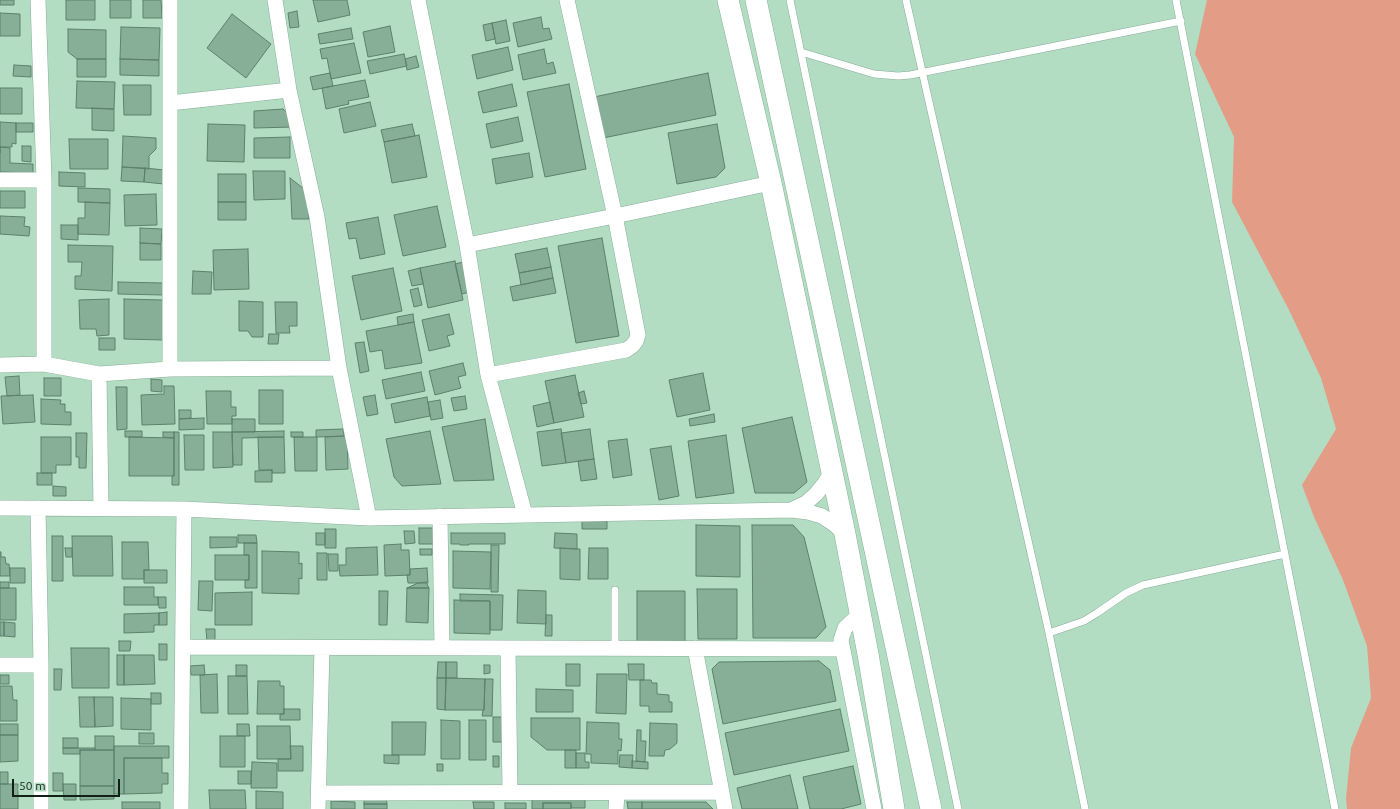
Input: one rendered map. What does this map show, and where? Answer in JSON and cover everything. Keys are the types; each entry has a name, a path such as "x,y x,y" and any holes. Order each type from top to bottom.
{"main road":[{"path":"728,0 772,182 845,534 868,654 894,809"},
{"path":"756,0 931,809"}],"street":[{"path":"38,0 44,180 44,364"},
{"path":"170,0 170,369"},
{"path":"275,0 289,90 317,217 339,368 369,518"},
{"path":"418,0 467,245 488,375 525,515"},
{"path":"488,375 626,350 632,346 638,335 615,216 567,0"},
{"path":"170,103 289,90"},
{"path":"0,180 44,180"},
{"path":"467,245 615,216 772,182"},
{"path":"0,364 44,364 99,374 170,369 339,368"},
{"path":"99,374 101,508"},
{"path":"792,510 806,503 816,494 832,471"},
{"path":"0,508 184,509 369,518 792,510 822,516 845,534"},
{"path":"38,508 41,665 41,809"},
{"path":"182,809 184,509"},
{"path":"440,516 442,648"},
{"path":"860,614 849,624 842,634 841,640 874,809"},
{"path":"184,647 843,649"},
{"path":"318,809 322,648"},
{"path":"508,648 510,793"},
{"path":"695,648 725,809"},
{"path":"0,665 41,665"},
{"path":"616,792 616,809"},
{"path":"319,793 722,792"}],"lane":[{"path":"790,0 958,809"},
{"path":"906,0 1049,632 1084,809"},
{"path":"1176,0 1335,809"},
{"path":"801,52 874,74 898,76 922,73 1181,21"},
{"path":"1049,632 1084,621 1126,593 1143,585 1285,554"},
{"path":"615,590 615,648"}],"shaded area":[{"path":"1207,0 1400,0 1400,809 1347,809 1346,798 1351,748 1371,698 1367,646 1343,580 1314,517 1302,485 1336,429 1321,378 1289,310 1232,202 1234,137 1195,54"}],"building":[{"path":"0,0 14,0 14,5 0,5"},
{"path":"66,0 95,0 95,20 66,20"},
{"path":"110,0 131,0 131,18 110,18"},
{"path":"143,0 161,0 162,18 143,18"},
{"path":"313,0 347,0 350,15 318,22"},
{"path":"297,11 299,27 290,28 288,13"},
{"path":"0,13 20,14 20,36 0,36"},
{"path":"232,14 271,44 246,78 207,48"},
{"path":"541,17 543,29 549,28 552,39 518,47 513,23"},
{"path":"506,20 510,41 496,44 492,23"},
{"path":"492,23 495,39 486,41 483,25"},
{"path":"390,26 395,52 368,57 363,32"},
{"path":"121,27 160,28 159,60 120,59"},
{"path":"351,28 353,39 320,44 318,34"},
{"path":"68,29 106,30 106,59 77,59 68,52"},
{"path":"354,43 361,73 331,79 327,58 322,59 320,49"},
{"path":"508,47 513,70 477,79 472,55"},
{"path":"544,49 547,64 553,62 556,73 523,80 518,55"},
{"path":"404,54 407,66 370,74 367,61"},
{"path":"416,56 419,67 407,70 405,59"},
{"path":"77,59 106,59 106,77 77,77"},
{"path":"120,59 159,60 159,76 120,75"},
{"path":"14,65 31,66 31,77 13,76"},
{"path":"330,73 333,86 313,90 310,77"},
{"path":"708,73 716,115 603,138 594,97"},
{"path":"365,80 369,97 348,101 349,104 326,109 322,88"},
{"path":"77,81 115,82 114,109 76,108"},
{"path":"512,84 517,106 483,113 478,92"},
{"path":"569,84 586,169 545,177 527,92"},
{"path":"123,85 151,85 151,115 124,115"},
{"path":"0,88 22,88 22,114 0,114"},
{"path":"370,102 376,126 344,133 339,109"},
{"path":"92,108 114,109 114,131 92,130"},
{"path":"283,109 294,120 294,127 254,128 254,111"},
{"path":"518,117 523,141 491,148 486,124"},
{"path":"0,122 16,123 16,144 12,143 12,147 0,147"},
{"path":"16,123 33,123 33,132 16,132"},
{"path":"208,124 245,125 244,162 207,161"},
{"path":"412,124 415,136 384,142 381,130"},
{"path":"717,124 725,168 716,177 677,184 668,133"},
{"path":"419,135 427,177 392,183 384,142"},
{"path":"123,136 156,138 156,149 149,156 149,169 122,167"},
{"path":"290,137 290,158 254,158 254,138"},
{"path":"69,139 108,139 108,169 70,169"},
{"path":"22,146 31,146 31,162 22,161"},
{"path":"0,147 10,148 10,163 33,164 33,173 0,172"},
{"path":"529,153 533,177 496,184 492,159"},
{"path":"122,167 145,168 144,182 121,181"},
{"path":"145,168 164,170 164,184 144,182"},
{"path":"253,171 285,171 285,199 254,200"},
{"path":"59,172 85,173 85,187 59,186"},
{"path":"218,174 246,174 246,202 218,202"},
{"path":"290,178 308,192 309,219 292,219"},
{"path":"78,188 110,189 110,203 78,202"},
{"path":"0,191 25,191 25,208 0,208"},
{"path":"156,194 157,225 125,226 124,195"},
{"path":"85,202 110,203 109,235 78,234 78,218 85,218"},
{"path":"218,202 246,202 246,220 218,220"},
{"path":"437,206 446,247 403,256 394,215"},
{"path":"0,216 25,217 24,226 30,227 29,236 0,234"},
{"path":"378,217 385,254 360,259 356,238 349,239 346,223"},
{"path":"61,225 78,225 78,240 61,239"},
{"path":"140,228 162,229 161,244 140,243"},
{"path":"602,238 619,336 576,343 558,246"},
{"path":"140,243 161,244 161,260 140,260"},
{"path":"68,245 113,246 112,291 75,289 75,276 81,276 82,262 68,262"},
{"path":"547,248 551,267 519,273 515,254"},
{"path":"248,249 249,289 214,290 213,250"},
{"path":"455,261 463,300 428,308 420,268"},
{"path":"463,262 470,292 462,294 455,264"},
{"path":"551,267 553,278 521,285 519,273"},
{"path":"393,268 402,311 361,320 352,276"},
{"path":"420,268 423,284 412,286 408,271"},
{"path":"193,271 212,272 211,294 192,294"},
{"path":"553,278 556,293 513,301 510,287"},
{"path":"118,282 163,283 163,295 118,294"},
{"path":"418,288 422,305 414,307 410,290"},
{"path":"109,299 109,335 97,336 96,329 80,329 79,300"},
{"path":"124,299 163,300 163,340 124,339"},
{"path":"239,301 263,302 263,337 252,337 248,331 239,331"},
{"path":"275,302 297,302 297,326 289,326 290,333 276,333"},
{"path":"413,314 414,322 398,325 397,317"},
{"path":"449,314 454,334 447,336 450,346 429,351 422,320"},
{"path":"414,322 422,363 385,369 382,350 370,352 366,331"},
{"path":"269,334 279,334 278,344 268,344"},
{"path":"99,338 115,338 115,350 99,350"},
{"path":"364,342 369,371 360,373 355,343"},
{"path":"463,363 466,375 458,377 461,388 435,395 429,371"},
{"path":"421,372 425,391 386,399 382,380"},
{"path":"703,373 710,410 677,417 669,380"},
{"path":"575,375 584,417 554,423 545,381"},
{"path":"19,376 20,395 7,396 5,377"},
{"path":"44,378 61,378 61,396 44,396"},
{"path":"151,379 162,380 162,392 151,391"},
{"path":"164,386 174,386 175,424 142,425 141,395 164,394"},
{"path":"116,387 127,387 127,429 117,430"},
{"path":"259,390 283,390 283,424 259,424"},
{"path":"206,391 231,391 231,407 236,407 236,416 232,416 232,424 207,424"},
{"path":"584,391 587,403 581,404 578,393"},
{"path":"33,395 35,422 3,424 1,396"},
{"path":"375,395 378,414 367,416 363,397"},
{"path":"465,396 467,409 454,411 451,398"},
{"path":"427,397 430,416 395,423 391,404"},
{"path":"41,399 61,400 60,404 65,404 65,412 71,412 71,425 41,424"},
{"path":"440,400 443,418 431,420 428,402"},
{"path":"550,402 554,423 537,427 533,406"},
{"path":"179,410 191,410 191,418 179,419"},
{"path":"714,414 715,422 690,426 689,419"},
{"path":"792,417 807,482 794,493 755,493 742,428"},
{"path":"204,418 204,429 179,430 179,419"},
{"path":"232,419 255,419 255,432 232,432"},
{"path":"485,419 494,480 454,481 442,427"},
{"path":"343,429 344,436 316,437 316,430"},
{"path":"561,429 566,463 542,466 537,432"},
{"path":"590,429 594,459 566,463 561,433"},
{"path":"125,431 142,431 142,437 125,437"},
{"path":"284,431 284,437 242,438 242,465 233,465 232,432"},
{"path":"430,431 441,484 402,486 394,477 386,439"},
{"path":"163,432 174,432 174,438 163,437"},
{"path":"174,432 179,432 179,485 172,485 172,476 174,476"},
{"path":"213,432 232,432 233,467 213,468"},
{"path":"291,432 303,432 303,437 291,437"},
{"path":"76,433 87,433 86,468 79,468 79,457 76,457"},
{"path":"184,435 204,435 204,470 185,470"},
{"path":"726,435 734,493 696,498 688,441"},
{"path":"347,436 348,469 326,470 325,437"},
{"path":"41,437 71,437 71,465 56,465 56,473 41,473"},
{"path":"129,437 174,438 174,476 129,476"},
{"path":"258,437 284,437 285,473 272,473 272,470 259,470"},
{"path":"294,437 317,437 317,471 295,471"},
{"path":"627,439 632,475 613,478 608,441"},
{"path":"671,446 679,496 659,500 650,449"},
{"path":"594,459 597,479 581,481 578,461"},
{"path":"272,470 272,482 255,482 255,471"},
{"path":"37,473 52,473 52,485 37,485"},
{"path":"53,486 66,487 66,496 53,496"},
{"path":"582,518 607,518 607,529 582,529"},
{"path":"696,525 740,526 740,577 696,576"},
{"path":"752,525 793,525 804,537 826,627 816,638 753,638"},
{"path":"419,528 436,528 436,544 419,544"},
{"path":"325,529 336,529 336,548 325,548"},
{"path":"404,531 414,531 415,543 405,544"},
{"path":"316,533 325,533 325,545 316,545"},
{"path":"451,533 505,533 505,544 451,544"},
{"path":"555,533 577,534 577,549 554,548"},
{"path":"238,535 256,535 257,543 238,543"},
{"path":"52,536 63,536 63,581 52,581"},
{"path":"72,536 112,536 113,576 73,576"},
{"path":"210,537 237,537 237,547 210,548"},
{"path":"122,542 148,542 149,570 144,570 144,579 122,579"},
{"path":"244,543 257,543 257,588 245,588 245,580 249,580 249,555 244,555"},
{"path":"401,544 401,550 409,550 410,575 385,576 384,545"},
{"path":"491,545 499,545 498,592 491,592"},
{"path":"377,547 378,575 340,576 339,565 346,565 346,548"},
{"path":"65,548 72,548 72,557 66,557"},
{"path":"560,548 580,549 580,580 560,579"},
{"path":"589,548 608,548 608,579 588,579"},
{"path":"420,549 432,549 432,555 420,555"},
{"path":"262,551 299,552 299,564 302,563 302,579 299,578 299,594 262,593"},
{"path":"453,551 491,552 490,589 453,588"},
{"path":"0,552 1,557 5,557 6,564 9,564 10,576 0,576"},
{"path":"317,553 327,553 327,580 317,580"},
{"path":"328,554 338,554 338,571 329,571"},
{"path":"215,555 249,555 249,580 215,580"},
{"path":"10,568 25,568 25,583 10,583"},
{"path":"427,568 428,583 408,583 407,575 410,575 410,569"},
{"path":"144,570 167,570 167,583 144,583"},
{"path":"199,581 213,581 212,611 198,610"},
{"path":"0,582 9,582 9,588 0,588"},
{"path":"426,582 429,588 407,588 418,583"},
{"path":"124,587 154,587 154,597 158,597 158,605 124,605"},
{"path":"0,588 16,588 16,620 0,620"},
{"path":"407,588 429,588 428,623 406,622"},
{"path":"697,589 737,589 737,639 698,639"},
{"path":"518,590 546,591 546,624 517,623"},
{"path":"379,591 388,591 387,625 379,625"},
{"path":"637,591 685,591 685,642 637,642"},
{"path":"252,592 252,625 215,625 215,593"},
{"path":"460,594 503,595 502,630 490,630 490,601 460,601"},
{"path":"158,597 166,597 166,608 159,608"},
{"path":"454,600 490,601 490,634 454,633"},
{"path":"167,612 167,625 159,625 159,613"},
{"path":"159,613 159,625 154,625 154,632 124,633 124,614"},
{"path":"546,615 552,615 552,636 545,636"},
{"path":"0,622 4,622 4,636 0,636"},
{"path":"4,622 15,623 15,637 4,636"},
{"path":"206,629 215,629 215,642 207,642"},
{"path":"119,641 131,641 130,651 119,651"},
{"path":"159,644 167,644 167,660 159,660"},
{"path":"71,648 109,648 109,688 72,688"},
{"path":"117,655 124,655 124,685 117,685"},
{"path":"124,655 154,655 155,684 124,685"},
{"path":"819,661 830,670 836,701 723,724 712,669 719,662"},
{"path":"438,662 446,662 446,678 437,678"},
{"path":"446,662 457,662 457,678 446,678"},
{"path":"566,664 580,664 580,686 566,686"},
{"path":"628,664 644,664 644,680 629,680"},
{"path":"204,665 205,675 191,675 190,666"},
{"path":"236,665 247,665 247,676 236,676"},
{"path":"484,665 490,665 490,673 484,674"},
{"path":"54,669 62,669 61,690 54,690"},
{"path":"217,674 218,713 201,713 200,675"},
{"path":"597,674 627,674 626,714 596,713"},
{"path":"0,675 9,675 9,684 0,684"},
{"path":"228,676 247,676 248,714 228,714"},
{"path":"437,678 446,678 445,710 437,709"},
{"path":"446,678 485,679 484,710 445,710"},
{"path":"485,679 493,679 492,716 482,716 484,710"},
{"path":"640,680 651,680 652,683 657,683 657,694 669,695 669,702 672,702 672,712 649,712 649,706 640,706"},
{"path":"258,681 280,681 280,686 284,686 284,714 257,714"},
{"path":"0,686 12,686 13,700 17,700 17,721 0,721"},
{"path":"536,689 573,690 573,712 536,712"},
{"path":"151,693 161,693 161,704 151,704"},
{"path":"79,697 94,697 95,727 80,727"},
{"path":"94,697 113,697 113,726 95,727"},
{"path":"121,698 151,699 151,730 121,729"},
{"path":"284,709 300,709 300,720 280,720 280,714 284,714"},
{"path":"840,709 849,751 734,775 725,733"},
{"path":"493,717 503,717 503,742 493,742"},
{"path":"531,718 580,718 580,750 547,750 531,737"},
{"path":"441,720 460,721 460,759 441,759"},
{"path":"469,720 486,720 486,760 469,760"},
{"path":"392,722 426,722 425,755 392,755"},
{"path":"587,722 619,723 619,739 622,739 621,751 618,750 618,764 591,763 591,754 586,754"},
{"path":"650,723 677,724 677,743 670,749 665,750 664,756 649,756"},
{"path":"0,724 18,724 18,735 0,735"},
{"path":"237,724 249,724 250,736 237,736"},
{"path":"257,726 290,726 291,759 257,759"},
{"path":"637,730 641,730 641,741 646,741 645,762 636,761"},
{"path":"139,733 154,733 154,744 139,744"},
{"path":"0,735 18,735 18,761 0,762"},
{"path":"95,736 114,736 114,750 95,750"},
{"path":"220,736 245,736 245,767 220,767"},
{"path":"63,738 78,738 78,748 63,748"},
{"path":"114,746 169,746 169,758 124,758 124,794 114,794"},
{"path":"290,746 303,746 303,771 278,771 278,759 291,759"},
{"path":"63,748 95,748 95,750 80,750 80,754 63,754"},
{"path":"80,750 114,750 114,786 80,786"},
{"path":"565,750 576,750 576,768 565,768"},
{"path":"576,753 585,753 585,762 589,762 589,768 576,768"},
{"path":"384,755 399,755 399,764 384,763"},
{"path":"620,755 633,755 632,768 619,767"},
{"path":"493,756 499,756 499,767 493,767"},
{"path":"124,758 162,758 162,773 168,773 168,784 162,784 162,793 124,794"},
{"path":"632,761 648,762 648,769 632,768"},
{"path":"252,762 277,763 277,788 251,788"},
{"path":"437,764 443,764 443,771 437,771"},
{"path":"853,766 861,804 841,809 810,809 803,777"},
{"path":"238,771 251,771 251,784 238,784"},
{"path":"0,772 8,772 8,784 0,784"},
{"path":"53,773 63,773 63,791 53,791"},
{"path":"790,775 798,809 742,809 737,788"},
{"path":"0,784 18,784 18,809 0,809"},
{"path":"63,784 76,784 76,800 64,800"},
{"path":"80,786 114,786 114,799 80,800"},
{"path":"209,790 245,790 246,809 210,809"},
{"path":"256,791 283,792 283,809 256,809"},
{"path":"364,796 386,796 387,804 364,804"},
{"path":"532,796 585,797 585,808 571,808 571,803 543,803 543,809 532,809"},
{"path":"331,801 355,802 355,809 331,809"},
{"path":"122,802 160,802 160,809 122,809"},
{"path":"473,802 494,802 494,809 474,809"},
{"path":"627,802 642,802 642,809 628,809"},
{"path":"642,802 706,802 713,809 642,809"},
{"path":"505,803 526,803 526,809 505,809"},
{"path":"543,803 571,803 571,809 543,809"},
{"path":"364,804 387,804 387,809 364,809"}]}
